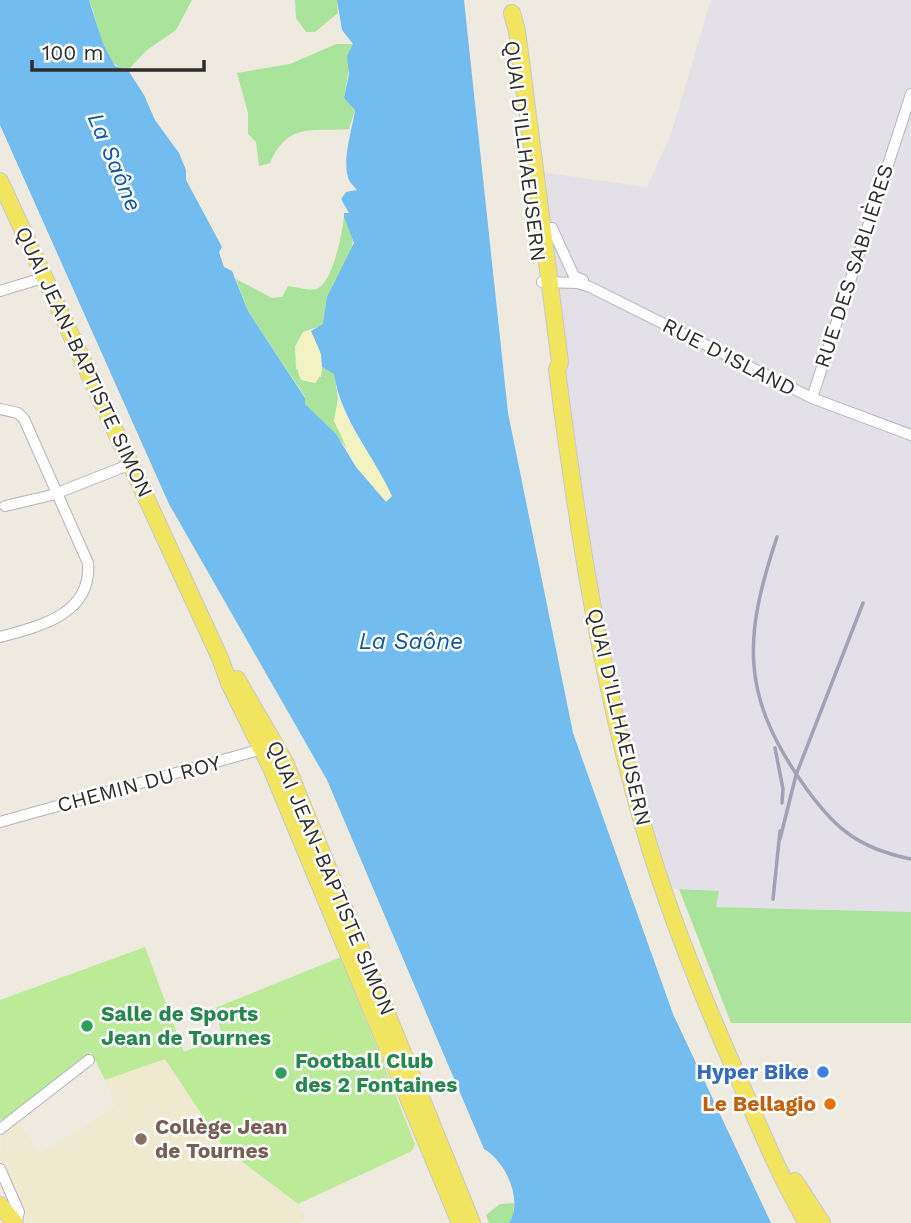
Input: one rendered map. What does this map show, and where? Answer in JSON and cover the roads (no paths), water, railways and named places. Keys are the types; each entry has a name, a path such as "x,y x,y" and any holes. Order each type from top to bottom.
{"main road":[{"name":"QUAI D'ILLHAEUSERN","path":"512,6 509,27 517,122 560,362 557,370 580,533 624,755 646,835 698,983 761,1129 807,1223"},
{"name":"QUAI JEAN-BAPTISTE SIMON","path":"0,181 220,658 229,683 269,746 437,1151 472,1223"},
{"name":"QUAI D'ILLHAEUSERN","path":"761,1129 822,1223"},
{"name":"QUAI JEAN-BAPTISTE SIMON","path":"437,1151 460,1223"},
{"path":"0,1205 16,1223"}],"street":[{"name":"RUE DES SABLIÈRES","path":"812,398 911,94"},
{"path":"552,228 574,276 590,287"},
{"path":"0,290 46,277"},
{"name":"RUE D'ISLAND","path":"545,282 578,283 590,287 812,398 911,435"},
{"path":"0,409 18,413 24,419 88,562 86,587 80,598 54,620 0,637"},
{"path":"5,506 57,494 131,464"},
{"name":"CHEMIN DU ROY","path":"0,822 269,746"},
{"path":"0,1129 89,1060"},
{"path":"0,1168 19,1212 16,1223"}],"water":[{"name":"La Saône","path":"0,0 89,0 103,44 115,66 128,70 144,95 155,120 179,153 186,170 186,180 222,247 219,252 224,267 232,271 248,311 305,398 305,404 336,434 356,467 386,502 392,496 350,422 334,374 322,367 321,354 311,331 323,324 327,297 354,243 344,217 344,213 349,213 341,199 346,192 357,190 350,182 346,166 355,110 344,98 349,74 347,56 353,44 342,30 337,0 464,0 508,413 573,733 673,1014 771,1223 509,1223 514,1203 510,1182 499,1162 484,1149 327,780 169,504 0,125"}],"railway":[{"path":"777,537 758,605 754,635 758,691 767,720 801,781 835,823 860,841 911,859"},
{"path":"780,839 796,775 863,603"},
{"path":"775,748 783,789 782,803"},
{"path":"773,899 780,831"}],"place":[{"name":"Salle de Sports Jean de Tournes","path":"87,1026"},
{"name":"Hyper Bike","path":"823,1072"},
{"name":"Football Club des 2 Fontaines","path":"281,1073"},
{"name":"Le Bellagio","path":"830,1104"},
{"name":"Collège Jean de Tournes","path":"141,1139"}]}
